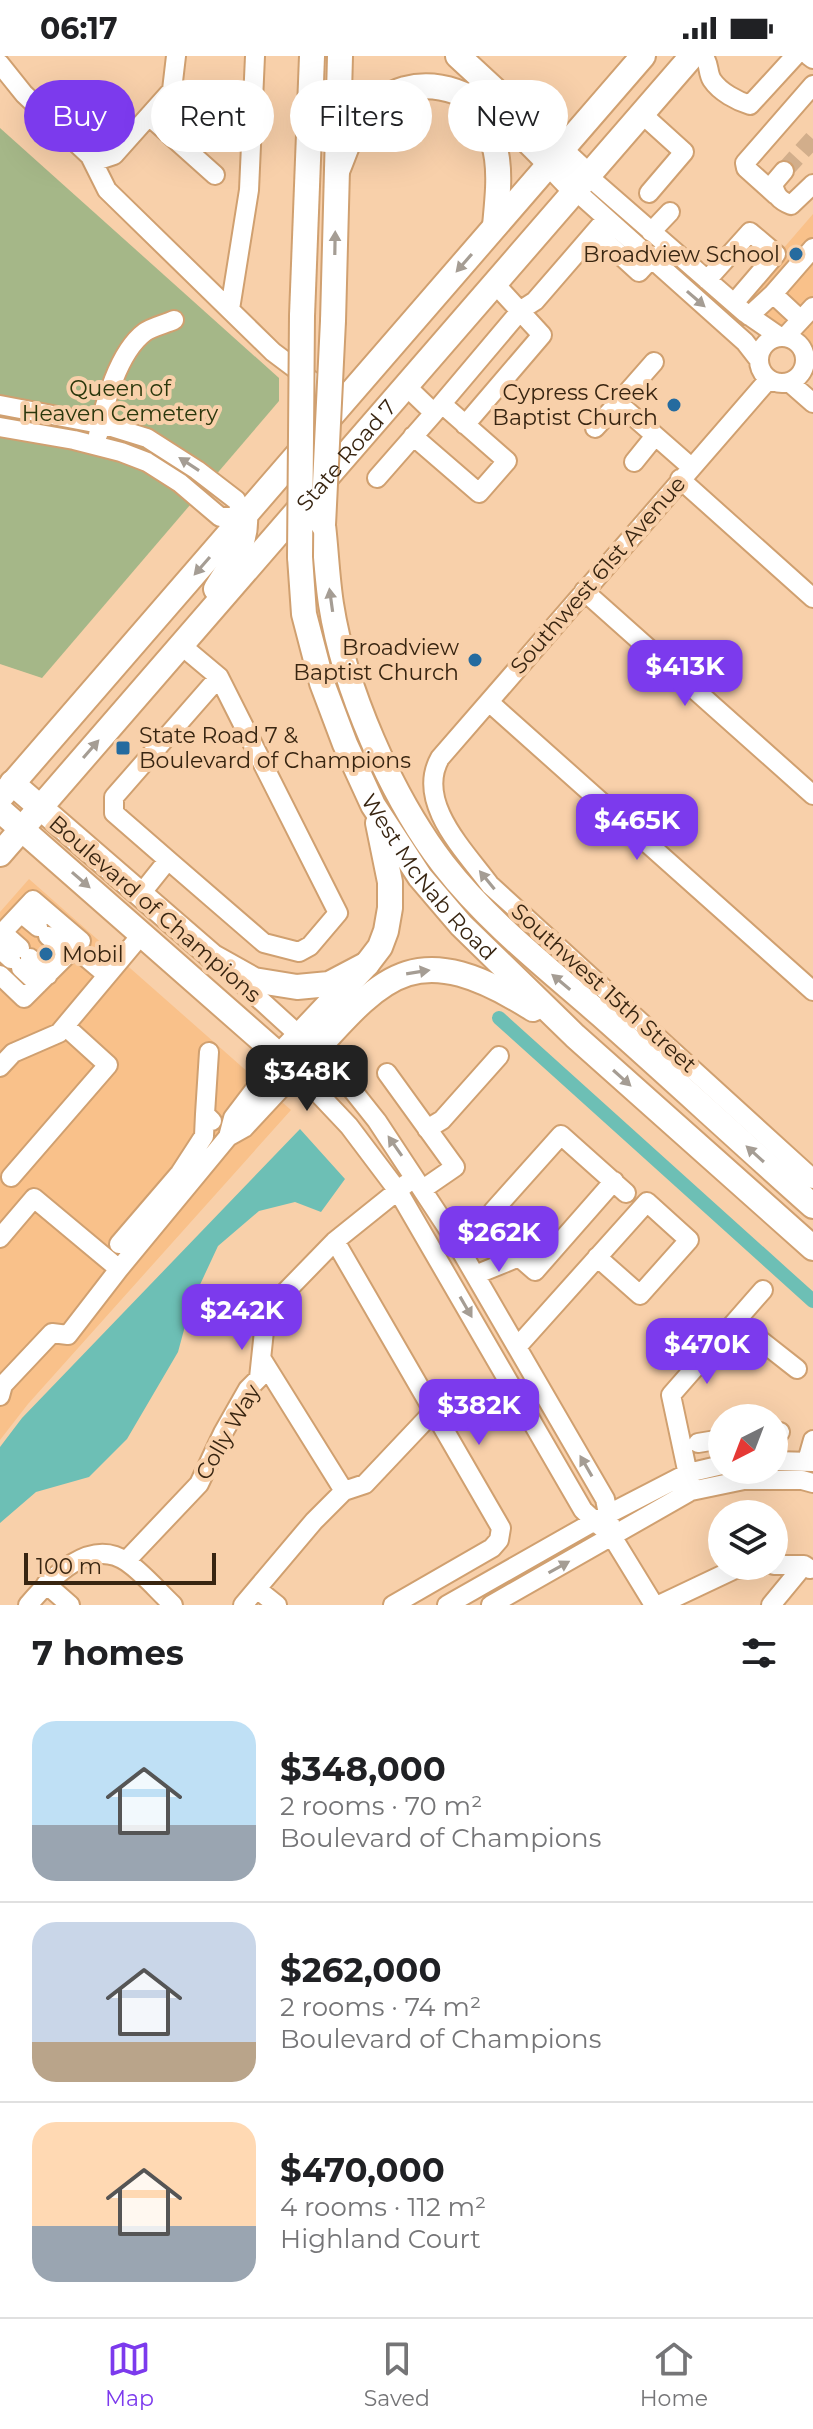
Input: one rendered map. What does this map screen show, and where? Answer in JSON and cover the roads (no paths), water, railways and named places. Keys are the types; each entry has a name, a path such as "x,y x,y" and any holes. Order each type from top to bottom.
{"main road":[{"name":"West McNab Road","path":"312,56 302,316 300,557 304,614 322,683 345,744 373,805 420,877 461,925 575,1036 813,1248"},
{"name":"West McNab Road","path":"340,56 333,321 323,525 331,605 349,677 370,734 398,793 442,863 481,907 533,958 813,1206"},
{"path":"458,56 582,183"},
{"name":"State Road 7","path":"4,785 245,517 643,56"},
{"name":"State Road 7","path":"0,854 692,56"},
{"path":"337,171 360,121 380,101 421,85 448,89"},
{"path":"495,226 498,152"},
{"path":"548,152 555,157"},
{"path":"183,645 241,547 246,530 245,517"},
{"name":"Boulevard of Champions","path":"4,785 39,808 213,957"},
{"path":"288,1063 380,947 386,931 390,908 386,859 373,805"},
{"name":"Boulevard of Champions","path":"0,810 288,1063"},
{"path":"213,957 254,980 297,987 329,984 367,964"},
{"path":"307,1042 375,989 398,976 424,970 446,970 474,977 503,990 575,1036"}],"street":[{"path":"93,162 114,155 172,90 176,56"},
{"path":"230,309 249,190 255,56"},
{"path":"703,56 708,60 712,79 735,100 750,105 803,57 813,77"},
{"path":"0,64 24,94 90,156 107,190 273,352 342,404"},
{"path":"813,85 748,160 746,168 791,205 813,184"},
{"path":"642,114 684,152 649,193"},
{"path":"149,116 215,175"},
{"path":"776,195 773,184 784,171"},
{"path":"582,183 600,225 651,259 745,342 759,360"},
{"path":"582,183 651,232 749,316 782,337 792,339 803,351 808,371 789,382 769,379 761,371 759,360 763,347 782,337 807,313 768,298"},
{"path":"651,232 670,212"},
{"path":"377,478 521,310 535,301 600,225"},
{"path":"707,280 750,232 776,254 734,303"},
{"path":"651,259 669,248"},
{"path":"749,316 813,248"},
{"path":"465,425 542,335 495,284"},
{"path":"96,446 112,381 133,345 145,332 174,320"},
{"path":"595,428 654,362"},
{"name":"Southwest 61st Avenue","path":"432,773 440,758 769,379"},
{"path":"789,382 813,403"},
{"path":"407,387 465,425 507,461 479,493 413,436"},
{"path":"618,403 655,436 685,473 813,598"},
{"path":"0,405 100,424 147,438 236,500 245,517 220,517 180,483 147,462 96,446 0,427"},
{"path":"634,462 655,436"},
{"path":"584,591 813,795"},
{"path":"183,645 219,677 338,913 310,946 299,952 264,943 114,813 114,797 219,677"},
{"path":"489,702 813,991"},
{"name":"Southwest 15th Street","path":"432,773 436,806 447,827 490,885 813,1179"},
{"path":"140,895 168,860"},
{"path":"0,975 24,998 72,951 81,941 33,900 21,913 12,950 43,979"},
{"path":"21,913 43,932 107,975"},
{"path":"0,1067 13,1053 59,1033 142,934"},
{"name":"Boulevard of Champions","path":"213,957 334,1067 420,1183 605,1499 602,1518 656,1605"},
{"path":"11,1177 108,1065 65,1026"},
{"path":"119,1244 188,1161 204,1136 209,1052"},
{"path":"387,1073 427,1129 442,1120 499,1056"},
{"path":"1,1389 52,1333 68,1335 228,1137 233,1118 288,1063"},
{"name":"Boulevard of Champions","path":"288,1063 349,1126 398,1191 583,1510 602,1518"},
{"path":"205,1114 228,1137"},
{"name":"Colly Way","path":"126,1561 199,1484 223,1433 248,1389 259,1378 266,1312 335,1241 398,1191 455,1167 427,1129"},
{"path":"561,1135 620,1187 542,1278 519,1257 493,1211 561,1135"},
{"path":"0,1238 34,1198 119,1269"},
{"path":"517,1347 597,1257 647,1202 689,1240 640,1295 597,1257"},
{"path":"335,1241 501,1528 499,1540 492,1548 393,1605"},
{"path":"475,1275 519,1257"},
{"path":"689,1482 671,1395 763,1290"},
{"path":"736,1321 797,1369"},
{"path":"263,1361 344,1491"},
{"path":"243,1605 314,1521 344,1491 365,1484 434,1411"},
{"path":"788,1461 810,1462 813,1440"},
{"path":"698,1443 708,1441"},
{"path":"447,1605 602,1518 708,1472"},
{"path":"491,1605 613,1538 689,1482 802,1480 813,1483"},
{"path":"28,1605 46,1584 86,1556 103,1552 126,1561 173,1605"},
{"path":"788,1566 808,1568"},
{"path":"771,1605 808,1568"},
{"path":"656,1605 711,1580"},
{"path":"46,1584 70,1605"},
{"path":"257,1589 277,1605"}],"water":[{"path":"300,1129 345,1179 321,1212 295,1202 259,1211 218,1246 191,1304 178,1352 127,1439 89,1477 36,1492 0,1523 0,1447 22,1418"}],"waterway":[{"path":"499,1018 813,1301"}],"tunnel":[{"path":"784,171 813,139"}],"place":[{"name":"Broadview School","path":"796,254"},
{"name":"Cypress Creek Baptist Church","path":"674,405"},
{"name":"Broadview Baptist Church","path":"475,660"},
{"name":"State Road 7 & Boulevard of Champions","path":"123,748"},
{"name":"Mobil","path":"46,954"}],"park label":[{"name":"Queen of Heaven Cemetery","path":"120,400"}]}
